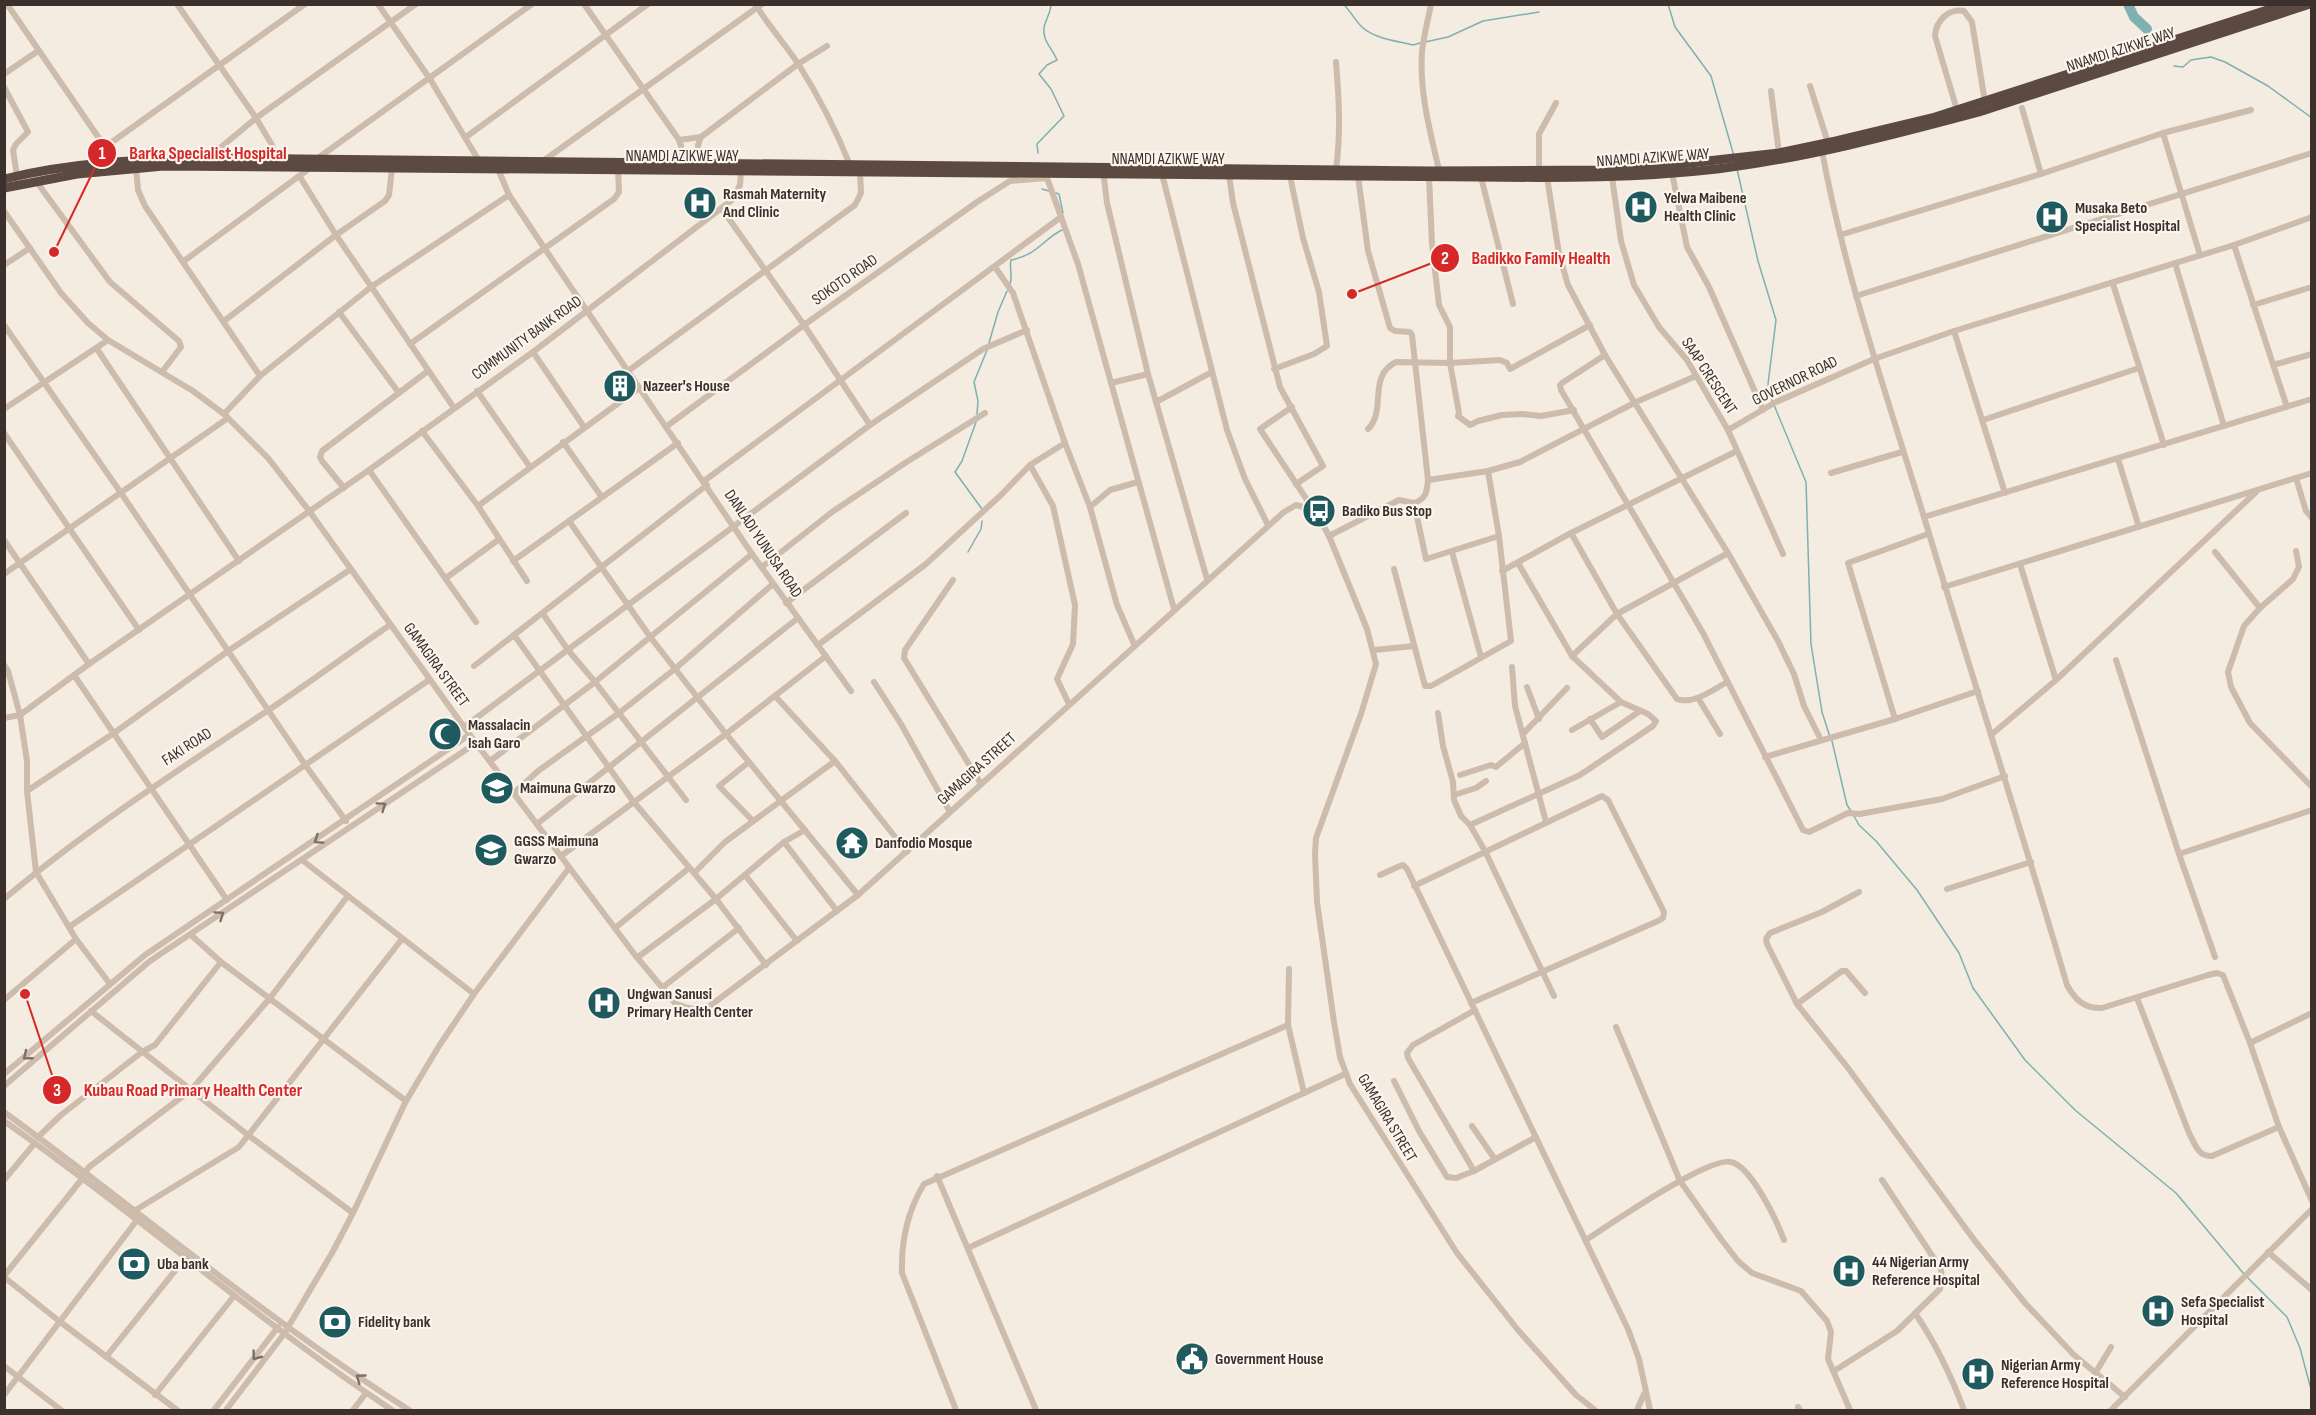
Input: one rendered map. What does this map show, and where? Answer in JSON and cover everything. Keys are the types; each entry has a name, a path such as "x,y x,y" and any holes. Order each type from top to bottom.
{"highway":[{"name":"NNAMDI AZIKWE WAY","path":"4,179 109,162 214,158 227,163 313,164 479,161 682,163 741,171 860,172 1539,170 1663,166 1879,139 1979,112 2246,21 2286,4"},
{"name":"NNAMDI AZIKWE WAY","path":"4,188 36,181 136,167 277,160 392,168 618,171 699,167 850,165 1290,176 1612,177 1672,173 1717,169 1823,146 1985,102 2246,21 2310,4"}],"street":[{"path":"7,4 105,147 109,162"},
{"path":"188,4 179,7 256,118 277,160"},
{"path":"105,147 306,4"},
{"path":"378,4 430,79 479,161"},
{"path":"214,158 220,148 256,118 416,4"},
{"path":"184,261 532,4"},
{"path":"584,4 679,140 682,163"},
{"path":"466,138 648,4"},
{"path":"1431,4 1422,53 1427,119 1439,170"},
{"path":"542,162 644,91 758,6 798,64 829,116 850,165"},
{"path":"1957,110 1945,74 1935,31 1940,20 1955,10 1964,11 1972,22 1985,102"},
{"path":"679,140 701,137 798,64 827,46"},
{"path":"4,74 38,51"},
{"path":"1336,62 1340,122 1336,170"},
{"path":"1810,86 1840,235 1874,359 2005,776 2067,985 2072,995 2081,1004 2092,1009 2137,998 2208,975 2217,973 2223,975 2250,1043 2279,1127 2312,1201"},
{"path":"4,87 28,132 13,150 17,176"},
{"path":"1771,91 1779,153"},
{"path":"1539,170 1539,134 1556,103"},
{"path":"2022,108 2041,174"},
{"path":"1840,235 2041,174 2163,133 2251,110"},
{"path":"2163,133 2200,255"},
{"path":"699,167 701,137"},
{"path":"1856,296 2181,192 2312,153"},
{"path":"136,167 138,190 145,206 260,376"},
{"path":"224,321 336,235 385,201 389,195 392,168"},
{"name":"DANLADI YUNUSA ROAD","path":"498,169 509,195 545,249 706,483 752,554 851,691"},
{"path":"1103,170 1107,203 1148,375 1207,579"},
{"path":"410,344 614,199 619,192 618,171"},
{"name":"COMMUNITY BANK ROAD","path":"20,715 89,664 344,489 533,352 722,209 737,193 741,171"},
{"path":"628,371 860,200 860,172"},
{"path":"1672,173 1687,247 1769,406"},
{"path":"1162,174 1227,430 1245,479 1268,525"},
{"path":"1228,175 1274,369 1280,387 1323,466 1296,484"},
{"path":"1274,369 1314,354 1327,346 1319,292 1303,238 1290,176"},
{"path":"1329,536 1399,500 1414,503 1422,500 1428,480 1412,333 1395,331 1390,328 1368,250 1358,176"},
{"path":"300,177 371,288 454,408"},
{"path":"1429,177 1432,244 1440,305 1450,327 1450,363 1458,416 1470,425 1502,416 1523,414 1541,416 1574,410"},
{"path":"1481,177 1513,304"},
{"path":"1547,177 1559,254 1568,285 1605,355 1728,553 1786,658 1796,679 1804,706 1823,740"},
{"name":"SAAP CRESCENT","path":"1612,177 1621,241 1634,285 1646,308 1687,360 1728,430 1783,554"},
{"name":"SOKOTO ROAD","path":"667,426 804,325 1010,181 1047,178 1061,218"},
{"path":"36,181 110,282 179,341 181,347 179,351 162,372"},
{"path":"4,574 170,459 226,416 260,376 339,312 509,195"},
{"path":"722,209 804,325 870,425"},
{"name":"GAMAGIRA STREET","path":"4,211 61,293 88,323 108,340 162,372 226,416 268,458 310,512 469,735 615,928 675,1004 697,1010 707,1008 858,895 1134,644 1284,512 1296,505 1307,507 1317,514 1329,536 1374,650 1374,670 1316,838 1317,902 1334,1022 1345,1074 1456,1253 1576,1395 1595,1410"},
{"name":"GOVERNOR ROAD","path":"1728,430 1769,406 1874,359 1954,331 2234,245 2312,217"},
{"path":"474,666 543,614 706,483 1061,218 1078,264 1174,609"},
{"path":"2234,245 2287,407"},
{"path":"4,265 30,248"},
{"path":"2175,263 2224,426"},
{"path":"995,267 1011,288 1065,444 1090,507 1117,605 1134,644"},
{"path":"2113,284 2164,446"},
{"path":"2253,305 2312,287"},
{"path":"339,312 399,393"},
{"path":"4,325 346,821"},
{"path":"1368,429 1377,416 1376,404 1382,374 1388,366 1396,362 1450,363 1500,360 1507,363 1510,369 1590,325"},
{"path":"464,727 870,425 983,349 1026,330"},
{"path":"1954,331 2005,493"},
{"path":"4,409 108,340"},
{"path":"97,349 239,561"},
{"path":"533,352 584,427"},
{"path":"2273,365 2312,354"},
{"path":"1605,355 1560,386 1703,633 1805,832 1848,813 1860,814 1942,799 2005,776"},
{"path":"1983,420 2139,368"},
{"path":"344,489 322,461 320,457 322,451 428,371"},
{"path":"1156,402 1212,372"},
{"path":"1111,383 1148,375"},
{"path":"1428,480 1488,471 1520,462 1636,402 1695,376"},
{"path":"478,506 639,388"},
{"path":"477,392 530,467"},
{"path":"1924,517 2164,446 2312,399"},
{"path":"1292,407 1260,429 1317,514"},
{"path":"762,567 832,512 961,426 978,419 985,412"},
{"path":"422,431 478,506 526,581"},
{"path":"4,433 139,630"},
{"path":"563,442 601,496"},
{"path":"513,561 678,442"},
{"path":"818,645 926,564 1030,465 1065,444"},
{"path":"1502,571 1571,533 1737,451"},
{"path":"1831,473 1902,452"},
{"path":"2118,459 2139,527"},
{"path":"1030,465 1053,506 1075,605 1073,644 1058,679 1069,704"},
{"path":"369,471 476,622"},
{"path":"1394,568 1424,684 1428,687 1511,641 1499,536 1488,471"},
{"path":"1944,587 2312,473"},
{"path":"2296,478 2306,511 2312,518"},
{"path":"1090,507 1110,490 1138,482"},
{"path":"1991,735 2056,680 2259,489"},
{"path":"1414,503 1426,559 1499,536"},
{"path":"786,603 906,513"},
{"path":"569,520 651,638 726,734 858,895"},
{"path":"1571,533 1617,614 1677,699 1683,701 1698,698 1727,682"},
{"path":"1895,719 1848,563 1928,534"},
{"path":"4,540 89,664"},
{"path":"446,579 498,540"},
{"path":"2296,551 2299,567 2293,579 2260,608 2244,626 2228,672 2231,687 2250,723 2312,787"},
{"path":"1452,552 1481,657"},
{"path":"2215,552 2260,608"},
{"path":"1572,656 1617,614 1728,553"},
{"path":"490,761 651,638 752,554"},
{"path":"1470,825 1580,775 1656,722 1648,714 1622,702 1572,656 1518,563"},
{"path":"2019,564 2056,680"},
{"path":"27,791 114,733 228,651 351,569"},
{"path":"953,580 904,650 904,657 981,784"},
{"path":"514,793 538,771 619,713 675,668 773,584"},
{"path":"543,614 568,650 686,801"},
{"path":"537,824 798,618"},
{"name":"FAKI ROAD","path":"4,899 36,872 150,787 268,710 390,625"},
{"path":"514,635 633,801 716,899 766,965"},
{"path":"1374,650 1414,646"},
{"path":"561,856 726,734 826,656"},
{"path":"2116,660 2215,957"},
{"path":"4,665 8,671 20,715 27,761 27,791 36,872 76,939 110,984"},
{"path":"1512,667 1515,706 1546,822"},
{"path":"74,675 227,900"},
{"path":"69,927 429,680"},
{"path":"874,681 950,812"},
{"path":"1527,687 1539,719"},
{"path":"1523,734 1567,688"},
{"path":"1765,757 1895,719 1978,691"},
{"path":"775,696 835,761 907,852"},
{"path":"1698,698 1720,734"},
{"path":"1572,730 1622,702"},
{"path":"1590,719 1602,737 1640,711"},
{"path":"1438,713 1454,795 1461,816 1470,825 1485,851 1554,996"},
{"path":"4,718 20,715"},
{"path":"4,1074 146,955 346,821 469,735"},
{"path":"4,1086 150,961 476,743"},
{"path":"1460,775 1491,765 1496,767 1525,743"},
{"path":"615,928 725,842 835,761"},
{"path":"749,762 719,786 753,821"},
{"path":"1454,795 1476,788 1486,781"},
{"path":"1414,886 1602,796 1608,800 1664,912 1663,918 1658,921 1471,1003"},
{"path":"2180,854 2312,810"},
{"path":"638,957 716,899 784,842 805,830"},
{"path":"784,842 837,911"},
{"path":"302,860 474,994"},
{"path":"1947,889 2031,862"},
{"path":"1380,875 1403,865 1414,886 1628,1329 1639,1359 1650,1410"},
{"path":"214,1410 277,1328 286,1324 295,1313 353,1213 406,1101 474,994 570,868"},
{"path":"745,875 797,941"},
{"path":"257,880 262,887"},
{"path":"1858,892 1822,912 1770,933 1766,939 1784,980 1797,1004 2025,1303 2074,1355 2126,1396"},
{"path":"177,1410 59,1321 4,1276 89,1167 191,1090 270,998 347,897"},
{"path":"663,987 739,928"},
{"path":"191,935 221,962 406,1101"},
{"path":"4,1000 76,939"},
{"path":"134,1211 239,1147 402,939"},
{"path":"4,1180 60,1115 142,1052 155,1045 221,962"},
{"path":"1289,969 1288,1025 1304,1093"},
{"path":"1797,1004 1842,971 1846,971 1865,993"},
{"path":"2137,998 2189,1133 2199,1152 2205,1156 2212,1156 2279,1127"},
{"path":"1474,1171 1407,1053 1413,1045 1475,1010"},
{"path":"91,1011 248,1135 353,1213"},
{"path":"2250,1043 2312,1013"},
{"path":"956,1410 902,1273 901,1251 908,1217 915,1198 924,1184 937,1176 1288,1025"},
{"path":"1616,1027 1680,1181 1738,1260 1761,1278 1801,1291 1827,1321 1831,1332 1828,1359 1850,1410"},
{"path":"968,1248 1345,1074"},
{"path":"1394,1081 1419,1131 1447,1177 1456,1178 1474,1171 1536,1137"},
{"path":"4,1112 234,1296 392,1410"},
{"path":"4,1121 37,1140"},
{"path":"1472,1126 1494,1158"},
{"path":"1586,1240 1680,1181 1720,1162 1731,1162 1744,1169 1774,1215 1784,1240"},
{"path":"83,1176 134,1211 370,1386 409,1410"},
{"path":"937,1176 1036,1410"},
{"path":"1834,1371 1897,1331 1940,1289 1941,1269 1882,1180"},
{"path":"2111,1410 2312,1209"},
{"path":"4,1395 137,1220"},
{"path":"2268,1252 2312,1290"},
{"path":"106,1357 186,1257"},
{"path":"155,1395 234,1296"},
{"path":"1915,1313 1938,1348 1964,1410"},
{"path":"226,1410 284,1334 286,1324"},
{"path":"2096,1372 2111,1347"},
{"path":"4,1366 61,1410"},
{"path":"1637,1410 1644,1399 1644,1390"},
{"path":"353,1410 366,1393"}],"waterway":[{"path":"1038,153 1037,144 1064,116 1051,89 1039,74 1047,65 1057,60 1044,33 1051,4"},
{"path":"1343,4 1367,31 1386,39 1413,45 1420,43"},
{"path":"1668,4 1675,27 1711,76 1734,156"},
{"path":"2128,4 2134,17 2147,29"},
{"path":"1425,42 1448,37 1483,21 1539,12"},
{"path":"2174,66 2183,67 2191,60 2211,57 2225,62 2268,86 2312,118"},
{"path":"1737,169 1758,261 1776,320 1768,384 1772,401"},
{"path":"1042,189 1049,191"},
{"path":"1056,193 1059,194 1063,213"},
{"path":"1010,284 1011,260 1035,250 1064,229"},
{"path":"989,343 1007,291"},
{"path":"977,414 978,401 974,382 987,350"},
{"path":"1774,405 1806,482 1811,644 1822,712 1830,737"},
{"path":"976,422 962,461 955,472 982,509"},
{"path":"968,552 981,529 982,521"},
{"path":"1832,741 1847,805 1851,811"},
{"path":"1854,816 1859,825 1876,841 1917,890 1959,953 1973,988 2025,1060 2075,1110 2176,1193 2244,1274"},
{"path":"2247,1277 2287,1317 2300,1348 2312,1393"}],"place":[{"name":"Rasmah Maternity And Clinic","path":"700,203"},
{"name":"Yelwa Maibene Health Clinic","path":"1641,207"},
{"name":"Musaka Beto Specialist Hospital","path":"2052,217"},
{"name":"Barka Specialist Hospital","path":"54,252"},
{"name":"Badikko Family Health","path":"1352,294"},
{"name":"Nazeer's House","path":"620,386"},
{"name":"Badiko Bus Stop","path":"1319,511"},
{"name":"Massalacin Isah Garo","path":"445,734"},
{"name":"Maimuna Gwarzo","path":"497,788"},
{"name":"Danfodio Mosque","path":"852,843"},
{"name":"GGSS Maimuna Gwarzo","path":"491,850"},
{"name":"Kubau Road Primary Health Center","path":"25,994"},
{"name":"Ungwan Sanusi Primary Health Center","path":"604,1003"},
{"name":"Uba bank","path":"134,1264"},
{"name":"44 Nigerian Army Reference Hospital","path":"1849,1271"},
{"name":"Sefa Specialist Hospital","path":"2158,1311"},
{"name":"Fidelity bank","path":"335,1322"},
{"name":"Government House","path":"1192,1359"},
{"name":"Nigerian Army Reference Hospital","path":"1978,1374"}]}
